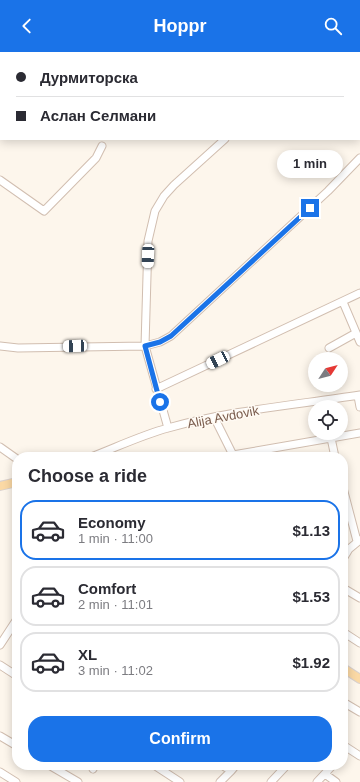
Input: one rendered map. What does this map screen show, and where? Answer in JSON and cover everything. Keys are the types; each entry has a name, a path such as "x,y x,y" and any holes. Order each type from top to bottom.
{"main road":[{"path":"0,486 12,483"},
{"path":"348,671 360,679"}],"street":[{"path":"168,428 145,346 148,241 155,211 164,196 223,140"},
{"path":"0,180 44,211 96,158 102,146"},
{"path":"0,346 18,348 145,346 160,342 171,336 328,191 360,158"},
{"path":"156,389 360,293"},
{"path":"343,302 360,342"},
{"path":"329,348 356,333"},
{"path":"359,396 360,407"},
{"name":"Alija Avdovik","path":"104,452 168,428 214,417 283,405 359,396"},
{"path":"214,417 232,452"},
{"path":"348,435 360,433"},
{"path":"256,452 320,440"},
{"path":"331,440 334,452"},
{"path":"0,447 12,455"},
{"path":"348,505 359,541 348,553"},
{"path":"348,591 360,598"},
{"path":"0,645 12,627"},
{"path":"348,635 360,643"},
{"path":"0,665 12,673"},
{"path":"348,705 360,712"},
{"path":"0,736 12,743"},
{"path":"348,750 360,756"},
{"path":"58,770 78,782"},
{"path":"162,770 180,782"},
{"path":"271,782 282,770"},
{"path":"317,782 329,770"},
{"path":"220,782 231,771"},
{"path":"0,772 16,782"},
{"path":"325,774 336,782"}],"route":[{"path":"160,402 145,346 153,345 171,336 310,208"}]}
